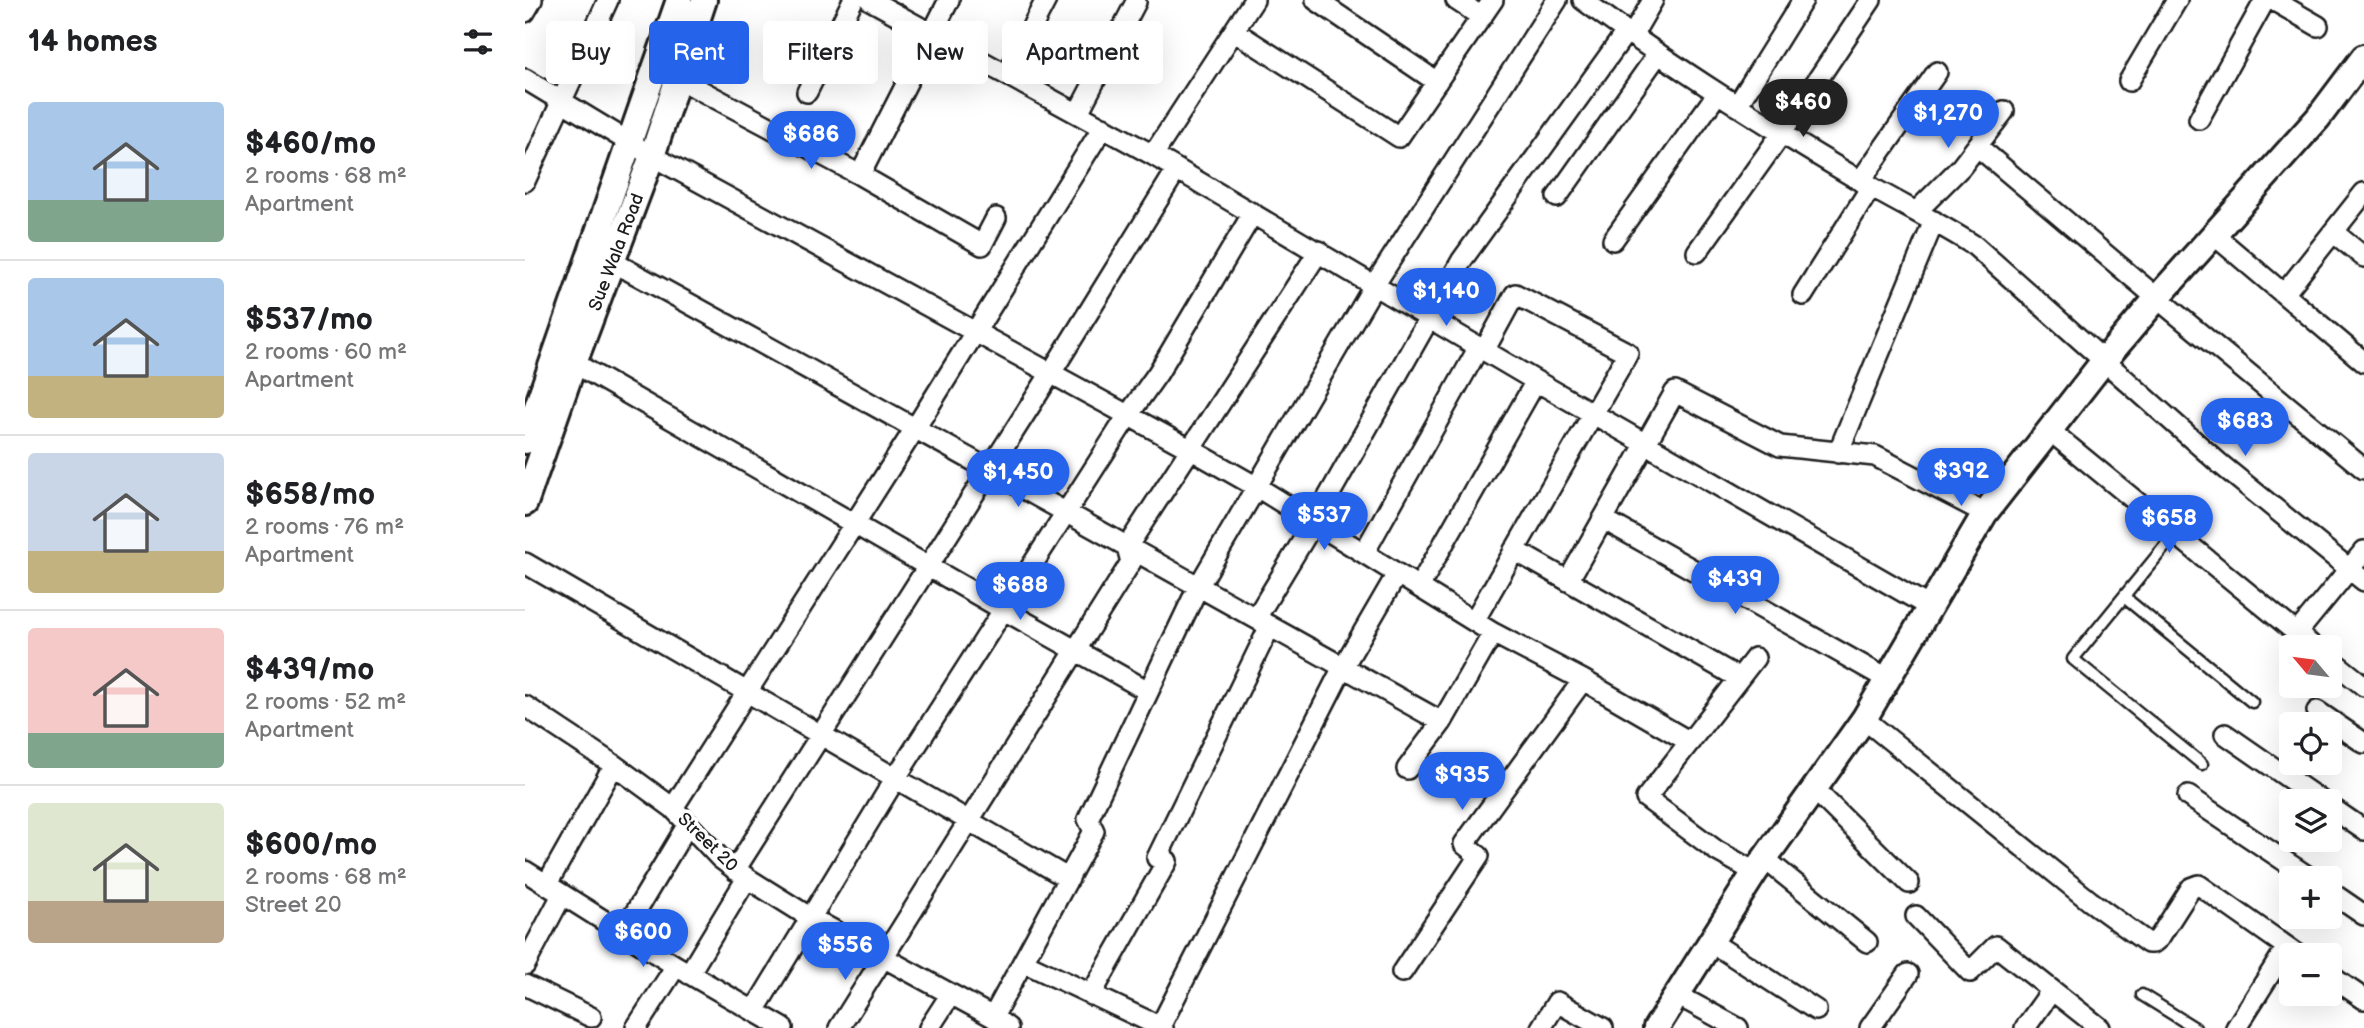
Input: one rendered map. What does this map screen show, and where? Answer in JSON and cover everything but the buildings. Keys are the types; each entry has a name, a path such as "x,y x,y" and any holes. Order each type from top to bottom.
{"street":[{"path":"525,12 532,0"},
{"path":"525,181 530,155 562,100 608,0"},
{"path":"672,21 679,0"},
{"name":"Sue Wala Road","path":"698,21 704,0"},
{"path":"807,92 853,0"},
{"path":"870,0 909,21"},
{"path":"938,21 949,0"},
{"path":"1035,21 1046,0"},
{"path":"1153,155 1254,0"},
{"path":"1316,0 1437,82"},
{"path":"1456,0 1482,17"},
{"path":"1234,31 1399,137 1493,0"},
{"path":"1001,1022 1023,962 1094,831 1088,820 1198,587 1375,284 1557,0"},
{"path":"1583,0 1717,94 1975,246 2219,463 2357,575"},
{"path":"1091,995 1167,861 1157,859 1263,622 1314,522 1429,318 1462,260 1653,0"},
{"path":"1737,106 1803,0"},
{"path":"1697,252 1782,133 1871,0"},
{"path":"2129,81 2177,0"},
{"path":"2200,119 2265,0"},
{"path":"2273,0 2318,26"},
{"path":"1078,113 1136,2"},
{"path":"1557,197 1658,54"},
{"path":"1656,1028 1760,866 1864,719 1985,513 2103,362 2318,118 2364,57"},
{"path":"1803,295 1866,184 1937,72"},
{"path":"525,79 652,156 1191,449 1493,633 1583,680 1690,742"},
{"path":"525,441 564,361 629,142 650,84"},
{"name":"Sue Wala Road","path":"525,503 564,361 613,262 678,84"},
{"path":"691,84 859,174 982,245 996,218"},
{"path":"859,174 906,84"},
{"path":"1024,84 1153,155 1536,381 1929,607"},
{"path":"1613,240 1717,94"},
{"path":"1917,211 1961,167 2004,111"},
{"path":"673,808 977,331 1103,127"},
{"path":"1977,146 2364,469"},
{"path":"636,1028 683,970 821,736 1177,169"},
{"path":"2284,294 2364,192"},
{"path":"754,1011 895,779 1158,373 1253,213"},
{"path":"1838,453 1934,220"},
{"path":"2333,232 2364,257"},
{"path":"2213,234 2364,362"},
{"path":"1127,547 1319,251"},
{"path":"613,262 916,427 1442,722"},
{"path":"1364,553 1515,294 1628,353 1474,621"},
{"path":"564,361 1148,691"},
{"path":"1419,587 1536,381"},
{"path":"1568,581 1675,392 1780,446 1875,456 1985,513"},
{"path":"2049,430 2299,635"},
{"path":"1603,519 1887,679"},
{"path":"839,1028 1132,562 1127,547"},
{"path":"1514,550 1739,678"},
{"path":"2297,633 2357,575 2364,551"},
{"path":"525,563 1069,879"},
{"path":"1023,962 1162,1027 1343,667 1397,574"},
{"path":"1407,769 1442,722 1493,633"},
{"path":"1755,658 1646,797 1717,851 1760,866 1867,942"},
{"path":"2342,668 2364,686"},
{"path":"1402,972 1479,856 1464,844 1583,680"},
{"name":"Street 20","path":"525,706 673,808 720,858 741,874 811,918 1001,1022"},
{"path":"1864,719 2090,901 2148,943 2159,939 2191,888 2199,885 2282,943"},
{"path":"2342,728 2364,743"},
{"path":"2225,734 2304,789"},
{"path":"525,965 554,889 614,765"},
{"path":"1814,789 1909,883"},
{"path":"2188,796 2292,866"},
{"path":"2342,815 2364,830"},
{"path":"623,933 688,824"},
{"path":"525,872 683,970 783,1028"},
{"path":"2342,900 2364,915"},
{"path":"1916,916 1970,972 1996,946 2100,1028"},
{"path":"1711,942 1816,1010"},
{"path":"2236,1028 2279,970"},
{"path":"1870,1028 1908,974"},
{"path":"2342,984 2364,999"},
{"path":"525,985 591,1017"},
{"path":"2025,1028 2052,990"},
{"path":"929,1028 951,994"},
{"path":"1677,995 1738,1028"},
{"path":"1541,1028 1557,1002 1603,1028"}],"lane":[{"path":"2175,534 2073,659 2202,764"},
{"path":"2124,597 2252,702"},
{"path":"2142,995 2195,1028"}]}
